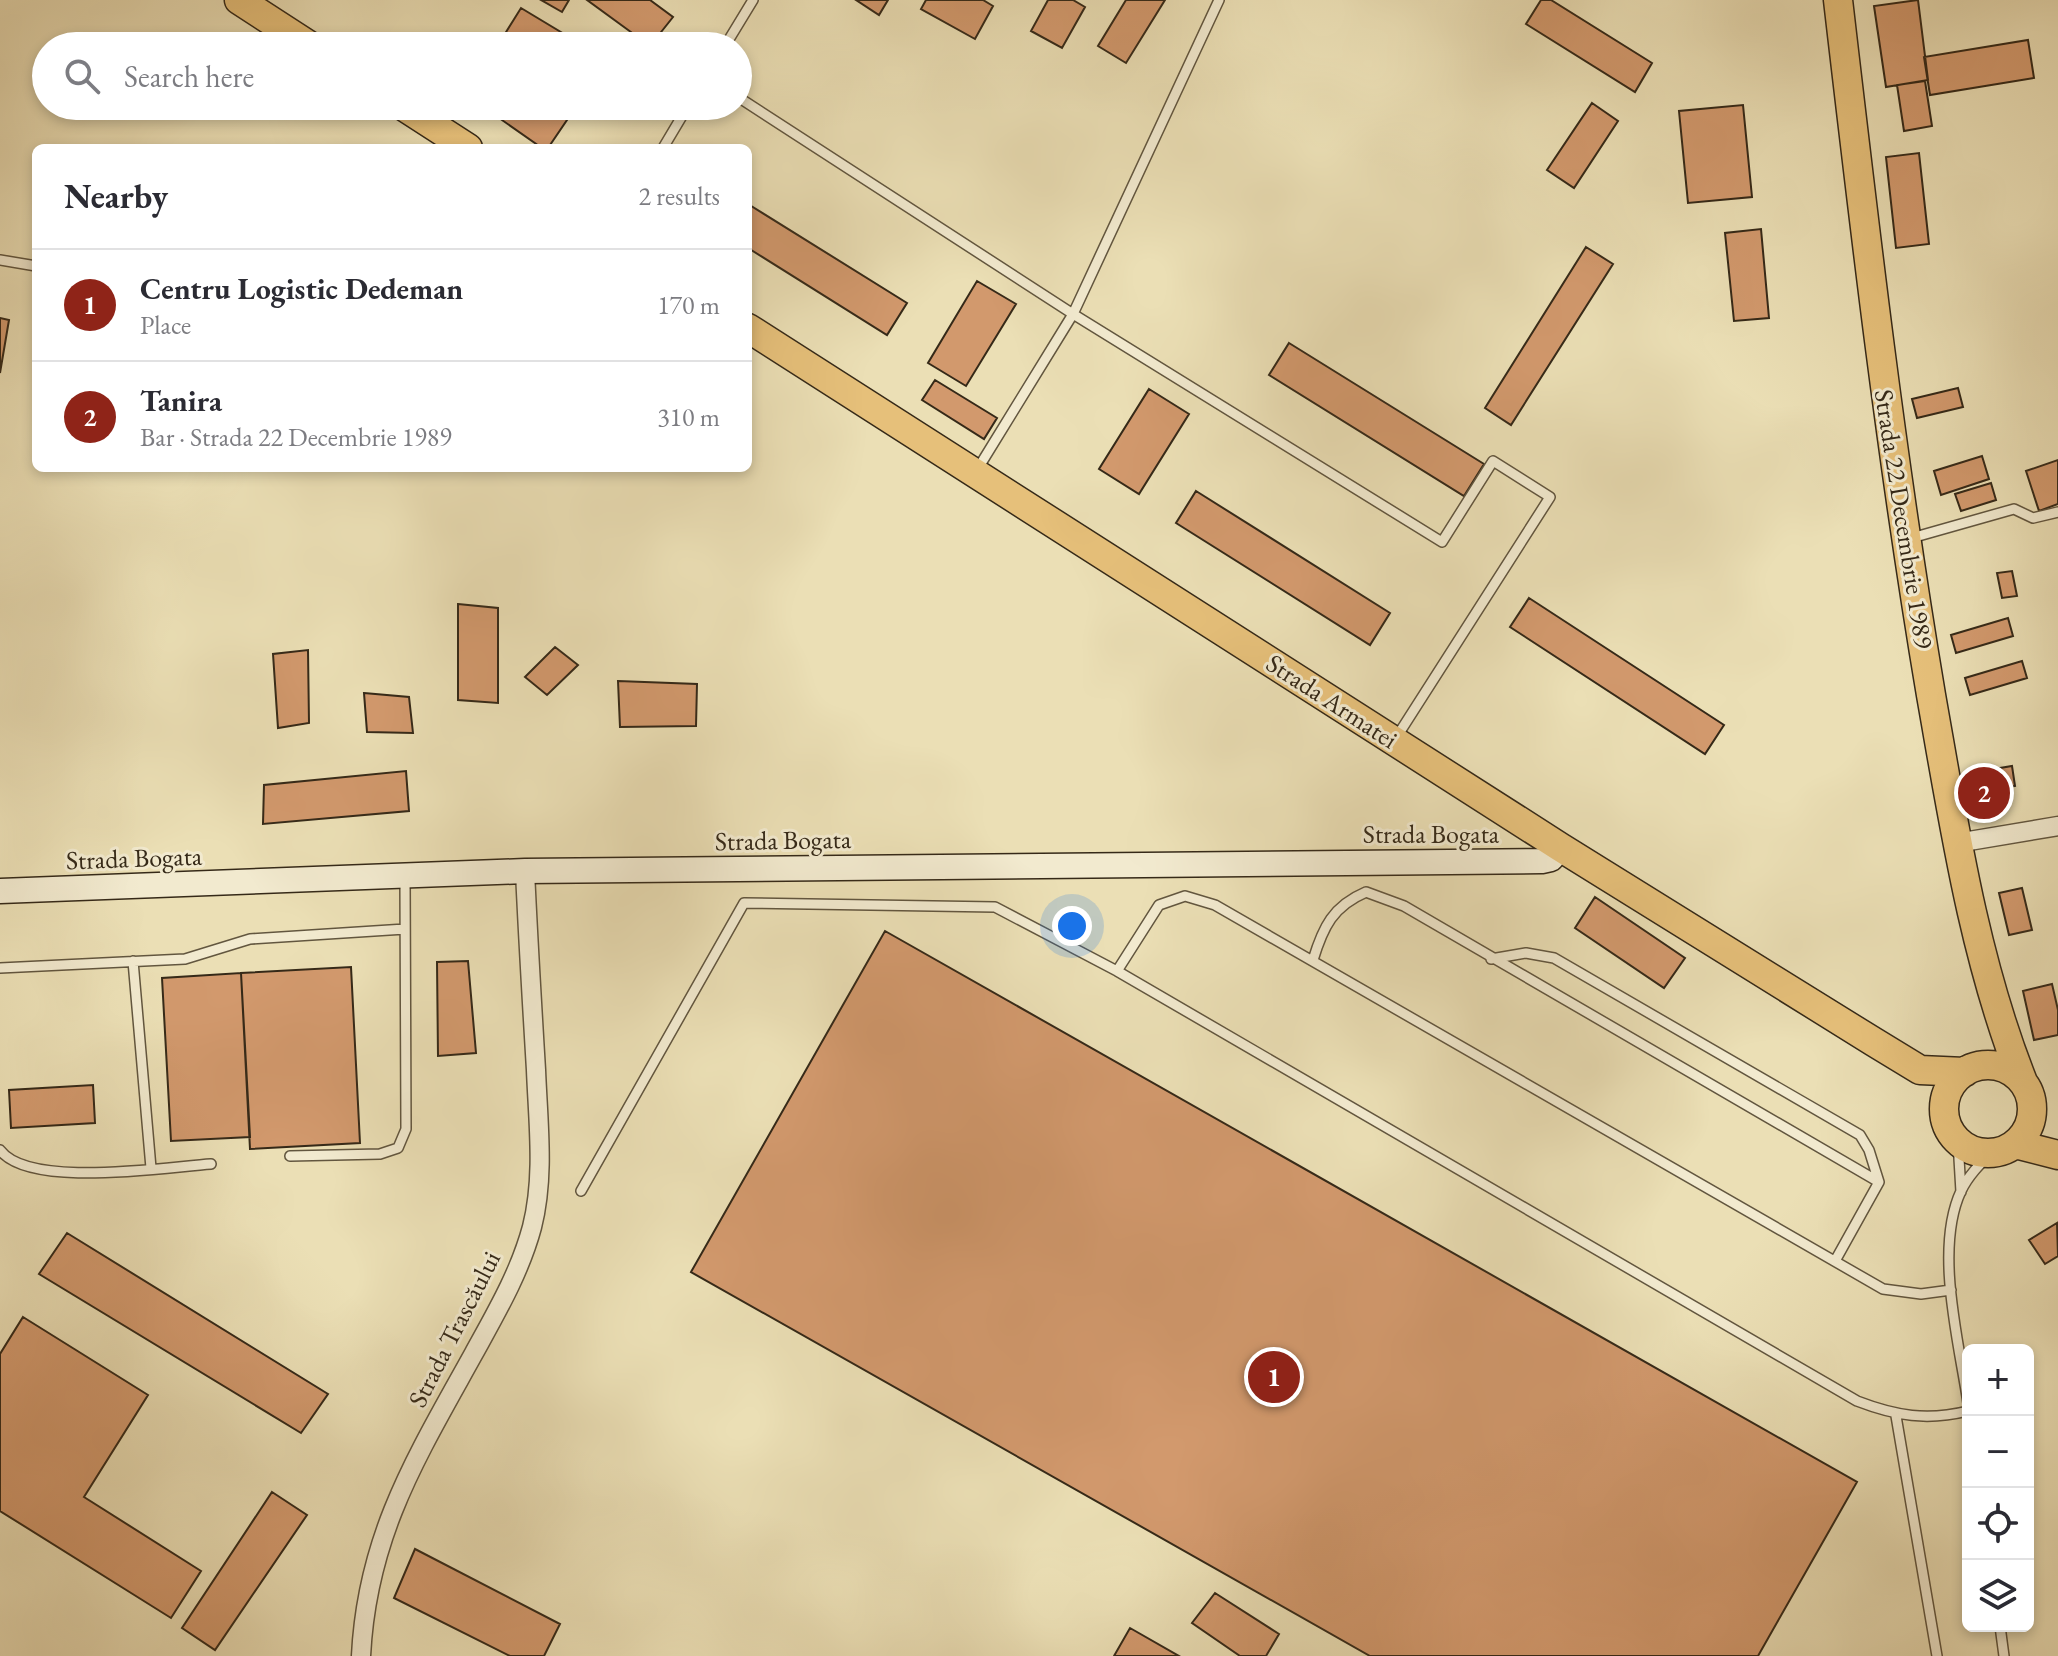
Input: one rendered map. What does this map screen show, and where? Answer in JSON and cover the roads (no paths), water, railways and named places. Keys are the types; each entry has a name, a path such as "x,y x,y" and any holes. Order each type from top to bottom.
{"main road":[{"path":"239,0 288,32"},
{"name":"Strada 22 Decembrie 1989","path":"1838,0 1905,540 1957,843 2003,1033 2023,1082"},
{"path":"425,120 462,144"},
{"name":"Strada Armatei","path":"752,331 1560,847 1920,1070 1944,1109"},
{"name":"Strada Bogata","path":"0,891 525,871 1542,861 1551,859 1560,847"},
{"path":"2003,1033 1975,1068 1949,1088 1944,1109 1949,1130 1958,1142 1970,1150 2003,1148 2055,1153"},
{"path":"1975,1068 2013,1072 2030,1096 2029,1124 2003,1148"},
{"name":"Strada Armatei","path":"1920,1070 1975,1068"},
{"path":"2031,1116 2055,1153"}],"street":[{"path":"1957,843 2058,826"},
{"name":"Strada Trascăului","path":"361,1656 363,1622 385,1524 404,1481 511,1285 532,1228 540,1187 525,871"}],"lane":[{"path":"734,32 753,0"},
{"path":"975,473 1073,314 1219,0"},
{"path":"752,106 1073,314 1442,542 1493,461 1550,497 1394,740"},
{"path":"665,144 680,120"},
{"path":"0,260 32,265"},
{"path":"1905,540 2014,509 2033,518 2058,512"},
{"path":"290,1156 380,1154 398,1148 406,1129 405,875"},
{"path":"1313,960 1324,926 1344,901 1366,892 1404,906 1879,1182"},
{"path":"1117,971 1159,905 1185,896 1215,905 1883,1289 1921,1294 1951,1290"},
{"path":"581,1191 744,903 995,907 1117,971 1857,1401 1896,1416 1939,1418 1962,1412"},
{"path":"0,968 185,959 250,939 405,929"},
{"path":"1491,959 1526,953 1554,958 1860,1135 1869,1150 1879,1182 1835,1261"},
{"path":"133,961 151,1168"},
{"path":"1958,1142 1961,1192 1950,1226 1951,1290 1962,1363"},
{"path":"1961,1192 2003,1148"},
{"path":"0,1150 27,1167 82,1173 211,1164"},
{"path":"1896,1416 1937,1656"},
{"path":"2001,1632 2004,1656"}],"place":[{"name":"Tanira","path":"1984,793"},
{"name":"Centru Logistic Dedeman","path":"1274,1377"}]}
